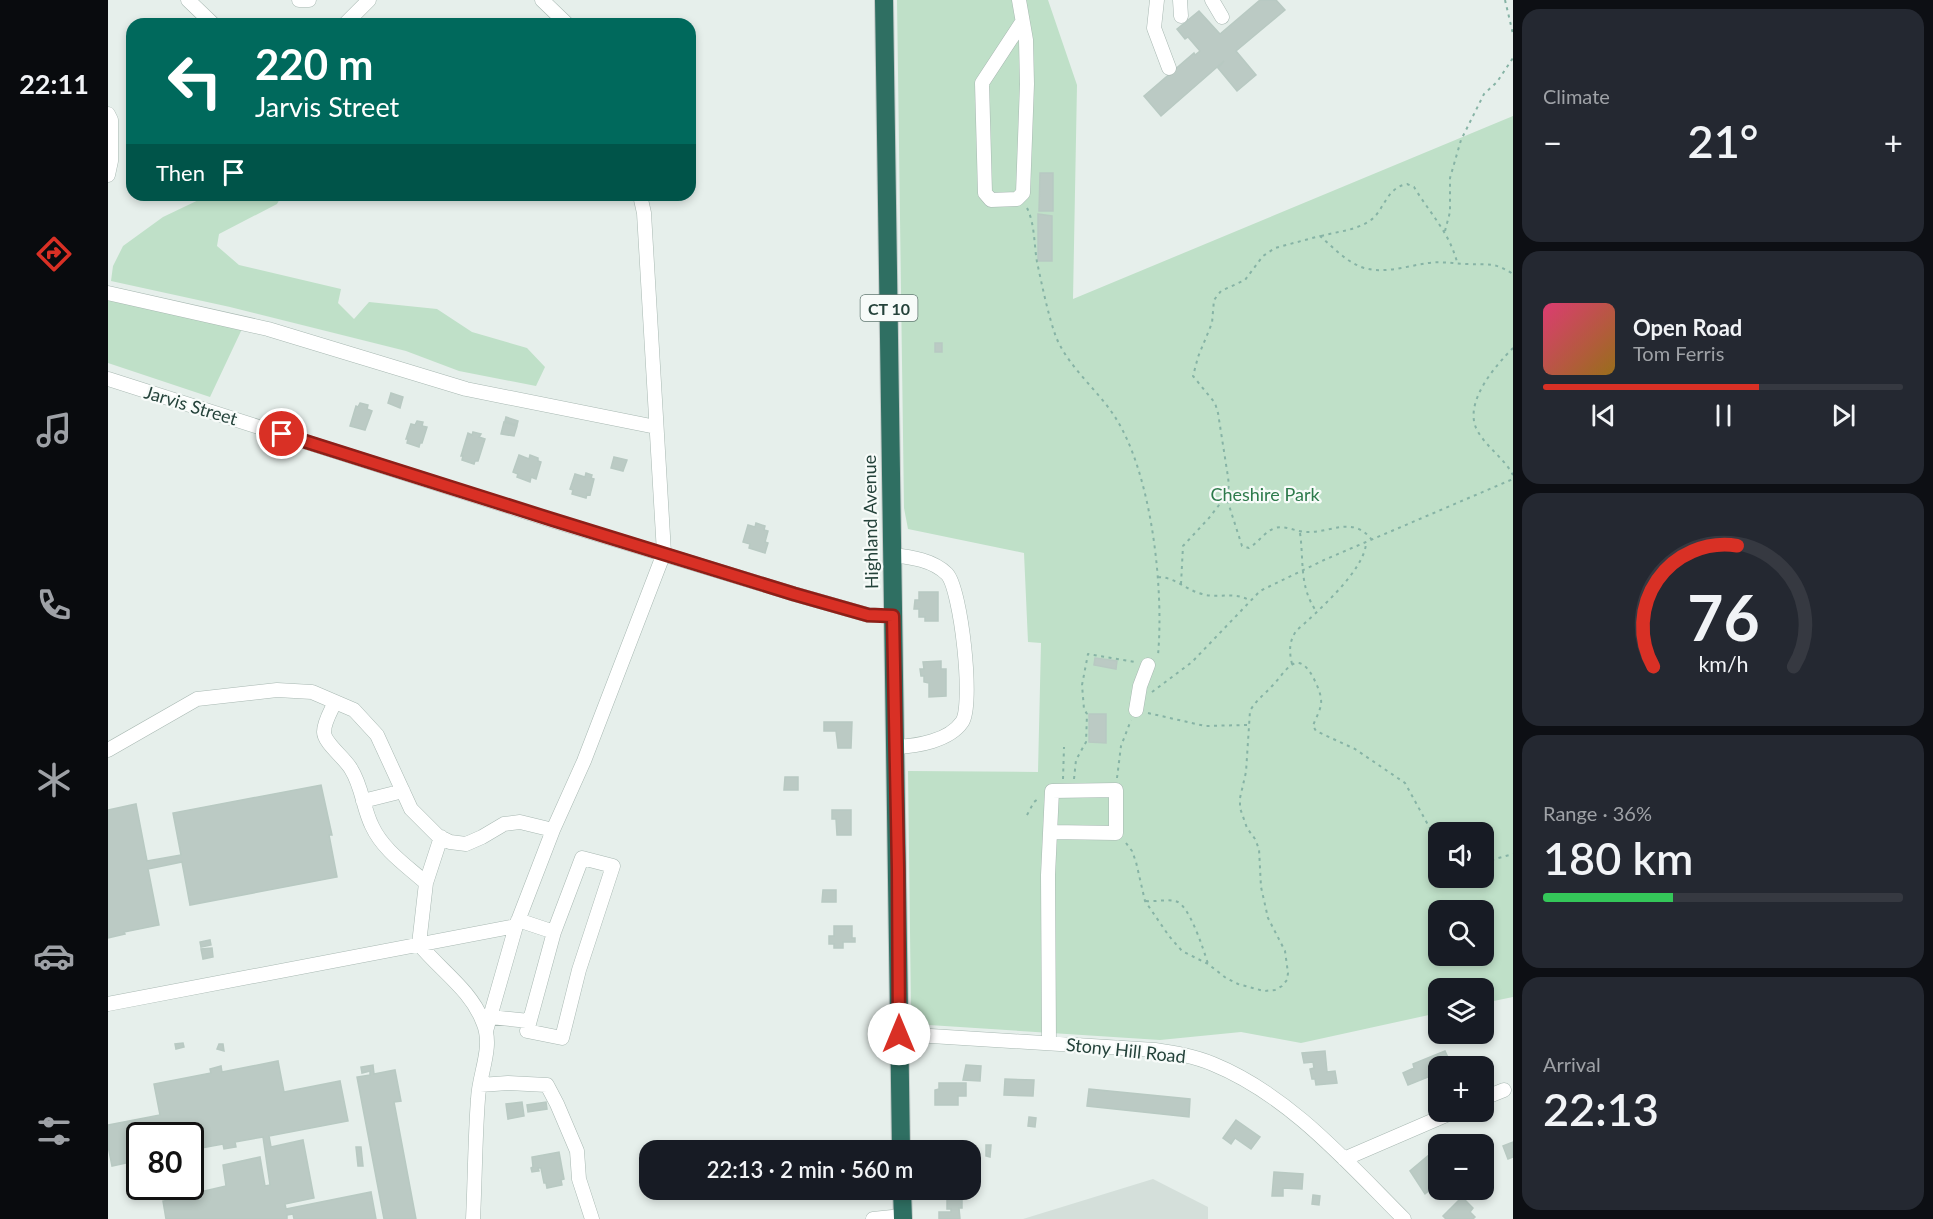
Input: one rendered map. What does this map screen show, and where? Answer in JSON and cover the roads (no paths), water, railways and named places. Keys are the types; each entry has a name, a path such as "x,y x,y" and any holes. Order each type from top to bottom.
{"highway":[{"name":"Highland Avenue","path":"884,0 901,1140"},
{"path":"902,1200 902,1217"}],"street":[{"path":"299,0 309,0"},
{"path":"351,18 369,0"},
{"path":"542,0 561,18"},
{"path":"1019,0 1026,40 1027,84 1023,193 1021,197 1007,201 991,200 985,193 981,90 987,74 1022,22"},
{"path":"1157,0 1154,28 1169,68"},
{"path":"1180,0 1181,16"},
{"path":"1212,0 1222,17"},
{"path":"197,3 208,18"},
{"path":"108,114 111,120 111,161 108,175"},
{"path":"486,1031 517,924 553,830 584,761 664,553 644,213 641,201"},
{"path":"108,293 268,329 466,389 656,427"},
{"name":"Jarvis Street","path":"108,379 554,520 854,611 868,615 893,616"},
{"path":"892,555 906,556 933,564 948,575 956,595 962,625 967,706 964,719 948,734 928,742 896,747"},
{"path":"1136,710 1140,686 1148,665"},
{"path":"108,750 196,699 277,690 312,692 354,710 377,735 411,809 441,837 450,842 466,844 504,824 520,822 553,830"},
{"path":"335,702 325,725 324,735 327,741 352,769 372,826 379,838 426,883"},
{"path":"1049,1042 1048,875 1052,832 1052,791 1116,790 1116,832 1052,832"},
{"path":"363,801 403,791"},
{"path":"441,837 426,883 419,944 430,958 454,980 473,1004 483,1022 488,1041 478,1096 473,1219"},
{"path":"582,858 613,866 579,970 562,1038 527,1031 554,932 582,858"},
{"path":"108,1004 517,924 554,932"},
{"path":"490,1017 529,1021"},
{"name":"Stony Hill Road","path":"899,1034 1155,1050 1212,1063 1270,1095 1344,1159 1404,1219"},
{"path":"480,1085 508,1083 547,1085 577,1151 579,1179 592,1219"},
{"path":"1494,1094 1504,1090"},
{"path":"1344,1159 1430,1122"},
{"path":"873,1219 902,1217"}],"park label":[{"name":"Cheshire Park","path":"1265,494"}]}
